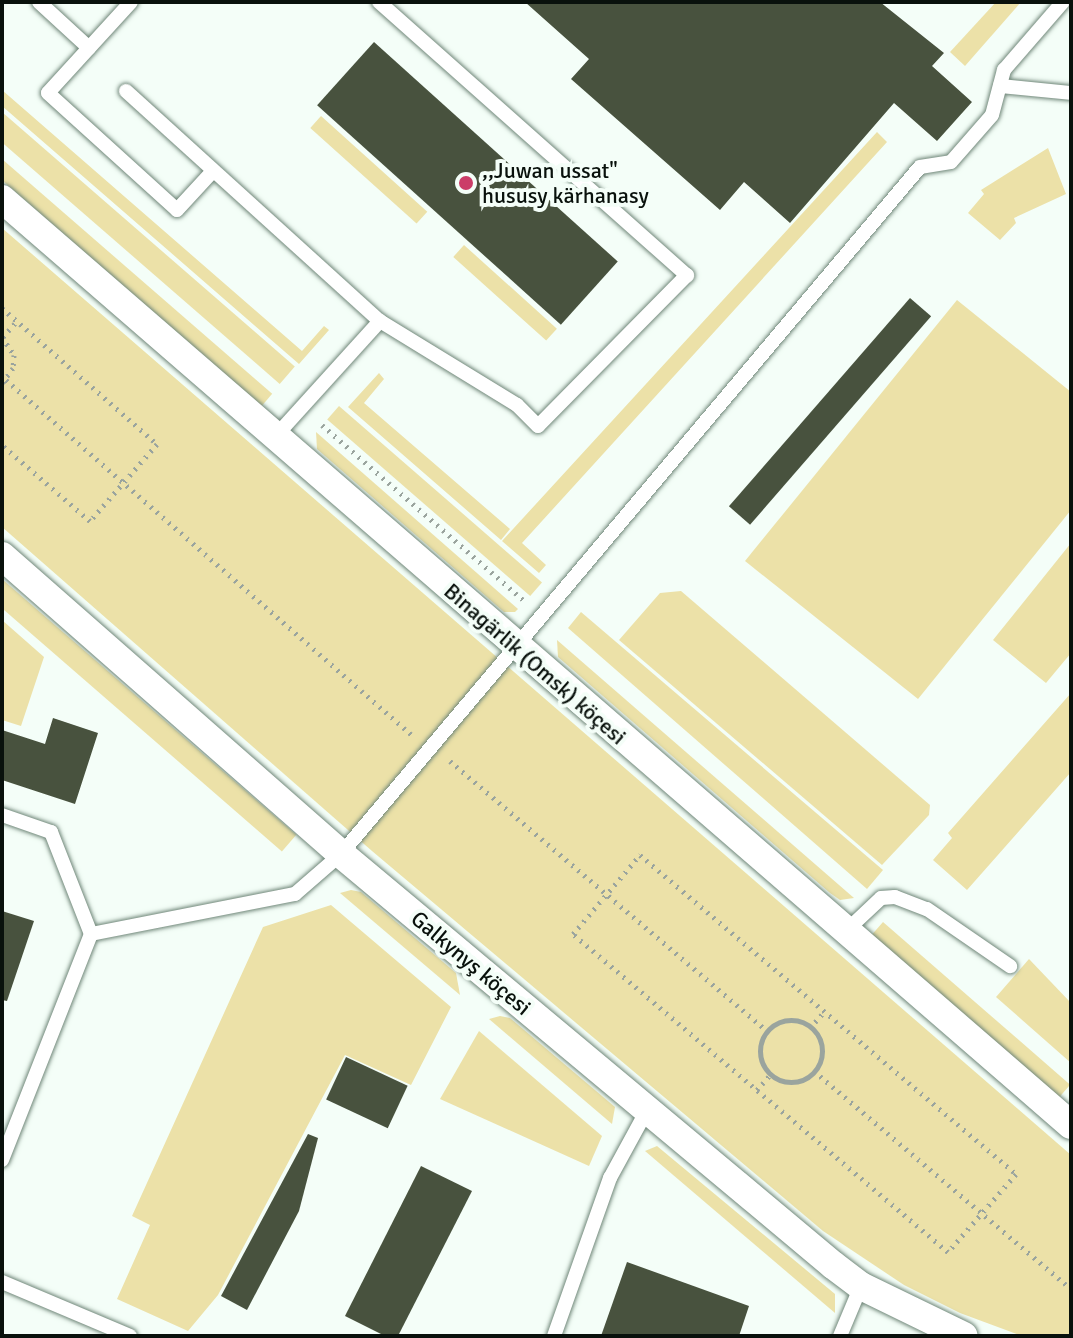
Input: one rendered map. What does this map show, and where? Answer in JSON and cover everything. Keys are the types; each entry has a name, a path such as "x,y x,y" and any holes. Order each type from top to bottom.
{"street":[{"name":"Binagärlik (Omsk) köçesi","path":"2,199 1071,1125"},
{"name":"Galkynyş köçesi","path":"2,556 341,854 861,1286 964,1336"}],"lane":[{"path":"39,2 89,48"},
{"path":"131,2 48,93 177,210 213,171"},
{"path":"126,91 380,321 517,405 538,426 687,275 379,2"},
{"path":"91,934 295,894 341,854 518,649 920,167 951,162 992,115 1004,70 1063,2"},
{"path":"1000,86 1071,93"},
{"path":"275,437 380,321"},
{"path":"2,815 51,832 91,934 2,1160"},
{"path":"846,931 881,898 895,897 927,909 1010,966"},
{"path":"554,1336 610,1178 647,1110"},
{"path":"2,1282 130,1336"},
{"path":"840,1336 861,1286"}],"path":[{"path":"2,308 157,444 90,521 2,445"},
{"path":"17,321 2,337 14,355 4,382 412,735"},
{"path":"322,425 526,603"},
{"path":"450,761 767,1031"},
{"path":"640,855 824,1012 1016,1174 948,1252 573,934 640,855"},
{"path":"810,1028 824,1012"},
{"path":"792,1020 810,1028 822,1045 814,1071 790,1082 771,1074 760,1057 767,1031 792,1020"},
{"path":"814,1071 1071,1289"},
{"path":"757,1090 771,1074"}],"shaded area":[{"path":"996,2 1021,2 965,66 950,52"},
{"path":"2,90 302,351 324,326 329,330 299,364 2,106"},
{"path":"2,112 295,367 280,384 2,142"},
{"path":"321,116 427,212 417,224 310,128"},
{"path":"877,132 887,142 522,543 546,565 539,573 502,541"},
{"path":"1048,148 1066,194 1014,218 1016,223 1000,240 968,213 984,194 981,190"},
{"path":"2,159 272,394 262,406 2,180"},
{"path":"2,228 1071,1155 1071,1336 1022,1336 960,1313 904,1285 823,1231 372,851 2,527"},
{"path":"464,245 557,329 546,341 453,257"},
{"path":"957,300 1071,392 1071,510 918,699 745,561"},
{"path":"379,373 384,379 364,403 510,529 501,540 348,407"},
{"path":"339,406 542,582 530,596 327,420"},
{"path":"316,432 518,609 504,612 317,449"},
{"path":"1071,543 1071,653 1046,683 993,640"},
{"path":"2,579 296,835 282,851 2,608"},
{"path":"681,591 930,805 929,815 882,865 619,640 660,593"},
{"path":"581,612 883,870 867,889 568,628"},
{"path":"2,620 44,657 21,726 2,720"},
{"path":"557,640 854,898 840,900 830,893 558,657"},
{"path":"1071,693 1071,772 967,890 933,860 952,838 948,833"},
{"path":"351,890 361,892 456,973 460,995 340,893"},
{"path":"331,905 451,1007 411,1085 345,1055 218,1295 188,1331 117,1299 150,1225 132,1216 263,927"},
{"path":"883,922 1070,1085 1058,1098 871,936"},
{"path":"1029,959 1071,1003 1071,1063 996,997"},
{"path":"500,1016 510,1018 615,1107 612,1124 489,1019"},
{"path":"479,1031 602,1136 589,1166 440,1099"},
{"path":"657,1146 835,1294 835,1313 645,1151"}],"building":[{"path":"525,2 880,2 944,53 932,66 972,102 937,141 894,103 790,223 744,182 720,210 571,79 589,59"},
{"name":",,Juwan ussat\" hususy kärhanasy","path":"374,42 618,261 561,325 317,105"},
{"path":"910,298 931,316 750,525 729,506"},
{"path":"53,718 98,733 75,804 2,780 2,730 45,744"},
{"path":"2,911 34,921 7,1001 2,1000"},
{"path":"346,1057 408,1086 388,1128 326,1100"},
{"path":"308,1134 318,1138 299,1211 247,1310 221,1296"},
{"path":"421,1166 472,1191 398,1336 385,1336 345,1316"},
{"path":"627,1262 749,1306 739,1336 601,1336"}],"place":[{"name":",,Juwan ussat\" hususy kärhanasy","path":"466,183"}]}
